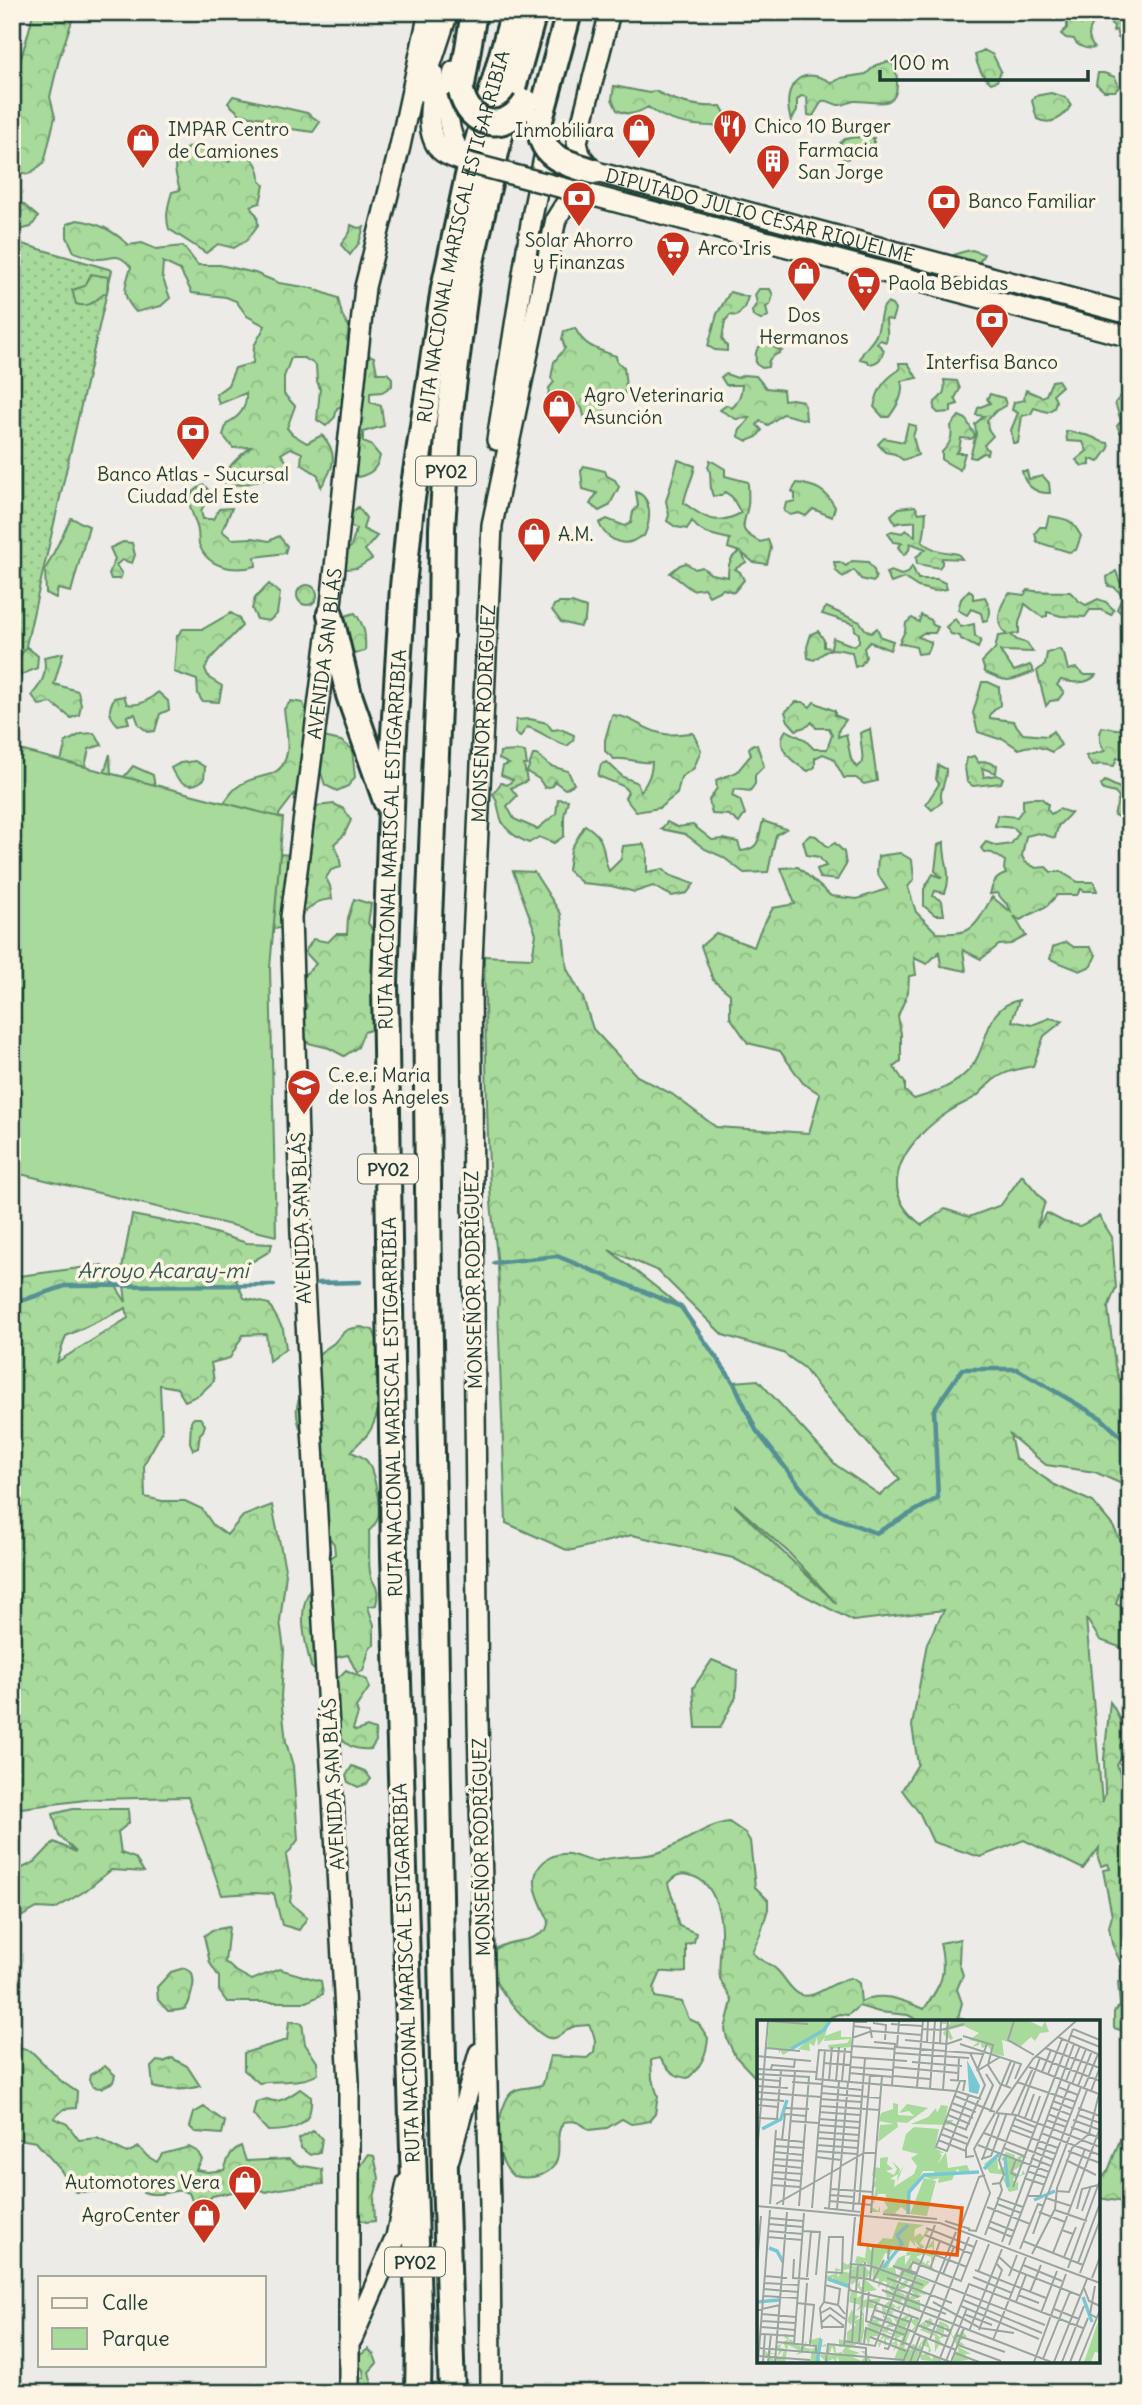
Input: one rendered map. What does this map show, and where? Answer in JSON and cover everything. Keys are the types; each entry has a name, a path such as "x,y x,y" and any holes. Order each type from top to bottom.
{"highway":[{"path":"471,12 461,90 464,104 473,114 490,123 507,121 533,111"},
{"name":"RUTA NACIONAL MARISCAL ESTIGARRIBIA","path":"418,2393 419,2337 411,2162 394,1556 385,998 393,750 411,505 431,369 460,211 514,12"},
{"name":"RUTA NACIONAL MARISCAL ESTIGARRIBIA","path":"452,2393 445,2174 426,990 441,636 442,528 449,420 466,284 500,135 534,12"},
{"path":"555,12 537,75 533,111 540,135 552,155 591,183"},
{"path":"533,111 569,12"},
{"path":"330,614 349,695 391,815"}],"street":[{"name":"AVENIDA SAN BLÁS","path":"349,2393 346,2016 301,1233 292,916 330,614 365,287 400,146 429,12"},
{"path":"400,146 435,55 448,12"},
{"path":"465,162 454,145 448,122 451,88 471,12"},
{"path":"492,525 491,492 500,407 532,216 557,94 581,12"},
{"path":"591,183 577,142 610,12"},
{"path":"435,55 430,126 433,140 441,150 465,162 591,183"},
{"name":"MONSEÑOR RODRÍGUEZ","path":"491,2393 478,1722 471,983 492,525 556,219 566,203 591,183"},
{"name":"DIPUTADO JULIO CÉSAR RIQUELME","path":"591,183 1130,314"},
{"name":"DIPUTADO JULIO CÉSAR RIQUELME","path":"591,183 1130,337"},
{"path":"445,2174 485,2032"},
{"path":"348,2348 396,2236 411,2162"}],"green space":[{"path":"33,12 75,12 50,97 55,117 44,163 29,174 12,171 11,108 15,78"},
{"path":"1086,12 1094,23 1089,36 1094,48 1082,47 1074,39 1061,34 1067,28 1067,15"},
{"path":"1116,12 1130,12 1130,45 1118,38 1116,30 1113,31 1114,26 1110,23 1116,17"},
{"path":"984,50 993,55 1001,71 997,81 991,83 980,71 975,55"},
{"path":"887,62 893,64 897,75 896,94 892,99 881,103 854,101 840,105 822,101 813,116 808,115 807,97 801,96 797,100 797,111 791,121 788,99 795,82 801,77 820,77 832,83 841,78 866,74 876,65"},
{"path":"1098,73 1115,77 1119,87 1115,91 1104,91 1096,84"},
{"path":"614,86 649,93 655,91 695,105 721,106 726,115 724,126 684,123 656,113 648,107 632,113 621,112 617,110 612,99"},
{"path":"1051,93 1065,98 1071,105 1065,114 1057,119 1047,122 1037,119 1032,101 1035,96"},
{"path":"233,96 307,113 320,122 313,132 284,128 263,118 240,114 228,103"},
{"path":"856,137 874,138 874,150 857,152 847,159 841,158 840,143"},
{"path":"196,144 205,152 229,162 236,153 244,152 258,168 260,181 264,185 260,203 251,206 257,215 258,225 247,240 234,248 218,244 206,253 169,229 168,206 172,192 180,190 176,162 182,152"},
{"path":"580,172 735,211 731,228 576,188"},
{"path":"14,203 23,204 38,217 31,227 15,231 12,228"},
{"path":"77,220 105,228 129,245 142,243 156,249 183,246 198,265 220,265 255,273 279,283 311,288 338,298 342,315 349,327 347,340 374,357 377,373 387,373 392,378 392,386 382,392 370,393 370,402 381,406 384,426 363,432 363,442 371,445 380,456 375,468 358,477 353,472 347,404 337,408 335,417 326,426 317,420 320,389 316,365 304,358 291,358 284,377 284,394 295,406 287,428 307,443 322,435 333,455 332,467 325,480 321,487 318,475 301,464 302,453 291,448 281,454 289,465 287,474 240,485 223,482 230,466 251,447 233,448 223,435 227,423 242,411 246,393 219,404 216,394 228,385 235,368 253,363 254,346 265,326 247,316 236,301 226,297 192,293 180,270 163,262 162,276 170,298 161,306 136,312 125,291 131,267 119,257 95,259 74,252 67,237 67,224"},
{"path":"351,225 364,227 359,243 350,255 341,245 350,232"},
{"path":"12,241 112,270 15,694 12,693"},
{"path":"972,250 984,254 978,264 974,293 936,284 933,272 954,254"},
{"path":"91,274 108,277 107,292 89,304 76,304 72,290 85,286"},
{"path":"759,289 770,289 773,295 770,305 766,307 768,316 761,320 753,316 752,311 757,303 755,295"},
{"path":"730,292 748,297 737,316 730,315 725,321 722,339 727,351 715,350 708,346 717,314"},
{"path":"887,303 895,310 892,320 886,319 886,342 880,340 877,343 884,350 879,360 869,364 868,361 860,359 878,331 882,310"},
{"path":"575,328 587,343 616,356 617,362 624,367 626,388 623,399 611,400 601,421 585,420 582,408 570,397 568,405 548,397 549,388 554,382 551,378 554,362 565,348 562,339 564,331"},
{"path":"765,343 782,351 771,358 768,367 762,368 756,364 756,354 757,349"},
{"path":"899,363 908,363 917,378 901,381 902,391 897,404 889,417 883,417 874,407 876,400 882,385 900,369"},
{"path":"726,374 737,378 744,375 756,376 766,388 783,390 784,400 803,401 806,420 783,414 768,425 760,421 757,425 762,430 757,437 747,441 738,436 750,418 736,419 720,410 727,405 732,408 734,406 742,388 742,385 726,385 721,377"},
{"path":"944,380 957,381 960,389 955,398 958,404 951,406 951,412 938,413 934,409 935,402 944,392"},
{"path":"1058,380 1062,386 1053,394 1056,401 1054,408 1047,412 1034,408 1031,414 1022,416 1018,443 1013,443 1011,430 1018,413 1012,410 1014,402 1025,400 1026,390 1042,397 1046,395 1052,381"},
{"path":"1125,391 1130,392 1128,436 1120,432 1117,426 1121,421 1115,403"},
{"path":"990,394 1004,398 1006,405 987,420 988,429 993,436 984,445 988,450 987,454 970,457 976,434 975,424 984,416 976,415 978,408 990,403 987,399"},
{"path":"959,416 966,419 975,436 971,439 961,438 956,453 965,453 960,470 942,460 942,452 951,437 951,426"},
{"path":"908,424 916,426 913,437 918,455 903,460 895,454 885,452 878,444 884,438 904,442"},
{"path":"1066,432 1108,443 1109,448 1099,462 1090,459 1090,465 1082,466 1076,460 1087,451 1083,442 1067,441"},
{"path":"678,460 695,466 684,503 711,519 725,519 741,513 732,497 725,492 721,496 713,496 708,467 710,460 725,469 725,476 748,482 745,531 760,542 768,540 771,548 767,564 753,562 742,553 746,562 735,569 744,580 734,592 723,589 709,596 704,588 692,590 670,573 686,563 695,569 702,567 711,574 728,577 731,559 740,552 728,548 730,539 704,532 692,521 687,529 676,527 667,521 669,515 666,501"},
{"path":"584,466 605,471 619,487 609,506 599,511 590,504 597,493 583,489 581,471"},
{"path":"1022,471 1027,471 1029,479 1043,476 1049,483 1050,493 1032,488"},
{"path":"797,483 824,492 835,507 832,517 813,509 806,516 799,513 790,515 784,511 786,503 795,501 792,491"},
{"path":"204,485 210,492 201,511 203,519 213,519 219,509 232,508 222,531 232,539 253,538 269,541 279,536 287,546 285,553 255,557 256,566 248,568 222,566 208,558 199,544 198,529 190,503 192,494"},
{"path":"636,492 642,495 648,505 646,530 644,536 622,543 608,536 599,523 607,519 625,526 631,523 633,512 638,506"},
{"path":"915,506 919,513 926,512 922,542 935,549 958,554 962,559 942,558 939,568 917,564 916,557 926,549 910,543 909,550 904,555 898,547 902,543 893,542 888,533 902,533 906,530 915,536 915,521 895,524 891,515 899,508"},
{"path":"358,507 366,518 363,529 377,536 365,550 372,559 357,568 346,569 344,551 351,547 356,529 346,524 350,514"},
{"path":"1049,516 1065,519 1074,525 1081,536 1076,550 1069,552 1037,542 1035,533 1040,527 1046,527"},
{"path":"71,518 89,526 71,592 58,589 56,598 46,593 45,570"},
{"path":"123,542 132,543 135,555 132,563 122,560 116,565 122,574 120,579 111,579 109,574 115,559 110,548"},
{"path":"852,561 868,562 876,579 873,582 861,579 854,570 843,577 836,571 834,562 846,566"},
{"path":"912,566 918,579 937,579 945,583 947,589 934,591 918,587 904,578 891,583 886,573 891,571 901,575 908,573"},
{"path":"1116,571 1120,582 1130,586 1130,602 1122,606 1125,614 1117,609 1123,596 1114,587 1108,586 1107,577"},
{"path":"269,584 280,593 277,614 269,621 257,619 252,609 255,598"},
{"path":"307,585 314,588 317,595 314,602 307,605 300,602 297,595 300,588"},
{"path":"969,590 973,599 985,597 990,612 987,620 983,621 981,613 971,609 967,615 958,610 961,599"},
{"path":"1028,590 1070,592 1086,605 1098,599 1114,610 1111,615 1101,610 1090,610 1085,617 1061,616 1047,612 1047,616 1042,617 1025,604 1019,633 1011,635 1027,643 1033,652 1000,651 1014,671 1030,665 1034,672 1010,680 1001,679 985,672 982,662 995,649 998,636 1007,635 1000,625 999,615 1009,593 1024,595"},
{"path":"572,603 586,608 585,620 580,627 561,622 552,610 554,605"},
{"path":"826,607 860,622 871,633 877,628 881,637 893,641 890,650 870,642 864,648 866,657 861,665 855,667 852,652 831,649 814,660 808,658 807,647 811,634 818,631 824,640 824,647 831,648 833,638 854,646 859,642 859,634 854,624 822,614"},
{"path":"231,613 239,618 242,626 210,659 205,669 209,678 222,686 219,702 202,701 198,694 197,680 174,672 177,636 183,629 203,629"},
{"path":"355,613 363,627 365,651 355,654 348,642 345,616"},
{"path":"921,615 938,627 935,633 923,633 918,637 931,642 931,645 926,653 918,654 916,647 899,643 906,623 912,618 919,622"},
{"path":"955,619 961,627 974,624 975,636 981,640 978,648 960,636 951,634 946,627"},
{"path":"27,647 38,656 37,668 21,675 19,660"},
{"path":"1059,649 1064,654 1068,670 1076,668 1085,675 1096,675 1084,682 1061,680 1057,685 1064,692 1058,700 1050,701 1046,706 1037,671 1045,665 1047,653"},
{"path":"63,653 54,684 78,691 81,705 79,715 71,718 52,703 39,705 32,695 43,677 44,657"},
{"path":"982,682 999,687 1000,705 990,714 990,718 1013,721 1023,734 1047,736 1053,731 1061,745 1052,752 1036,747 1019,749 1002,738 978,732 973,713"},
{"path":"158,692 168,701 169,710 160,714 155,731 148,732 139,725 135,714 127,716 129,723 118,725 112,718 110,709 114,698 124,696 127,704 136,704"},
{"path":"291,701 303,703 315,735 341,741 352,749 355,777 348,786 337,791 325,785 321,773 305,767 296,792 275,823 216,815 230,794 240,785 271,774 284,763 288,746 284,709"},
{"path":"1123,701 1130,702 1130,761 1117,758 1114,766 1092,766 1086,756 1105,751 1100,739 1102,727 1124,730 1128,720 1123,711"},
{"path":"796,702 803,702 810,707 814,702 835,711 835,715 846,720 839,729 838,737 846,734 851,759 857,768 863,762 860,733 870,729 877,781 864,784 856,778 844,778 833,758 823,754 815,758 815,767 808,771 796,764 783,748 786,730 804,739 814,749 827,749 832,735 829,728 816,728 812,722 796,730 788,721 785,712"},
{"path":"612,715 658,733 693,733 701,750 694,768 681,777 677,794 659,808 636,812 625,798 628,792 623,786 598,776 601,764 607,762 623,777 636,782 641,791 651,770 652,762 614,759 605,751"},
{"path":"530,719 547,723 552,730 561,729 574,735 573,741 567,746 527,727 520,737 515,733 516,720"},
{"path":"94,733 102,745 89,749 84,771 103,776 110,754 111,774 124,777 133,766 153,775 156,794 127,825 96,807 72,798 63,796 56,805 27,800 22,781 23,767 61,761 66,742 81,734"},
{"path":"753,744 757,745 764,766 755,775 755,784 750,791 734,789 732,796 740,800 745,814 739,823 729,815 712,814 709,800 717,788 716,780 737,772 751,755 749,748"},
{"path":"12,748 283,818 270,968 276,1236 12,1172"},
{"path":"500,752 525,752 527,781 511,788 517,796 507,806 514,819 537,829 556,814 558,799 568,800 564,816 564,836 554,843 539,837 529,843 511,832 502,821 493,794 501,783 507,785 513,780 501,775 503,766 509,764 499,759"},
{"path":"533,755 551,766 568,771 574,784 565,789 554,781 553,786 545,788 539,779 527,772"},
{"path":"974,756 979,763 984,761 997,765 996,773 982,768 984,777 997,775 1003,778 1001,783 973,786 967,782 967,758"},
{"path":"195,761 205,767 204,779 199,783 185,784 171,768 180,763"},
{"path":"938,765 946,769 946,774 941,794 942,802 932,810 926,804 939,784 936,779"},
{"path":"1105,781 1126,791 1129,800 1124,820 1114,815 1119,798 1115,793 1103,790 1101,785"},
{"path":"1041,798 1048,804 1047,809 1051,814 1059,809 1071,813 1058,826 1055,838 1038,833 1026,836 1022,856 1025,862 1036,868 1046,867 1051,872 1061,872 1078,882 1094,882 1097,891 1081,889 1077,895 1057,895 1047,906 1020,920 1014,916 1026,936 1011,944 999,945 981,959 963,950 966,971 941,966 939,952 927,964 914,958 916,975 909,976 908,992 898,1016 901,1061 894,1067 905,1083 905,1091 914,1099 949,1086 967,1072 980,1052 992,1020 1007,1004 1019,1000 1012,1021 1032,1025 1050,1018 1063,1021 1044,1036 1033,1066 999,1077 978,1095 950,1111 921,1134 909,1148 897,1179 899,1195 907,1210 922,1225 945,1209 969,1217 1001,1205 1022,1175 1045,1202 1037,1227 1047,1213 1064,1222 1080,1226 1099,1216 1112,1237 1116,1287 1108,1308 1115,1366 1120,1382 1130,1382 1130,1408 1122,1413 1130,1435 1130,1502 1122,1484 1095,1472 1046,1465 1010,1435 1015,1458 1055,1485 1093,1502 1113,1526 1130,1559 1130,1568 1116,1604 1130,1611 1130,1644 1125,1649 1100,1640 1086,1618 1102,1803 1105,1794 1104,1759 1110,1702 1128,1735 1120,1745 1122,1757 1117,1765 1125,1790 1127,1817 1119,1836 1121,1842 1130,1844 1130,1974 1126,1974 1112,1944 1109,1927 1112,1916 1103,1870 1110,1869 1108,1864 1101,1866 1099,1848 1083,1869 1024,1840 980,1857 933,1842 920,1814 902,1790 918,1764 912,1726 927,1643 944,1610 853,1621 733,1558 632,1535 569,1551 506,1523 499,1280 489,1159 484,956 532,958 536,934 513,871 534,872 561,914 567,969 583,998 593,1029 637,1076 672,1094 716,1127 809,1133 820,1094 803,1083 780,1051 748,1043 730,1017 730,994 713,980 701,946 716,933 754,947 773,908 795,904 781,868 798,867 831,896 857,899 887,889 877,873 878,856 900,853 912,860 914,879 908,887 916,912 937,933 966,931 976,923 992,897 1011,912 998,893 990,894 995,881 1006,874 1005,861 981,848 986,842 997,846 1011,844 1019,833 1014,828 995,826 997,815 1017,817 1023,809 1023,799","holes":["609,1250 658,1271 723,1335 783,1353 803,1367 900,1479 880,1495 836,1465 758,1380 734,1382 681,1307","735,1506 787,1551 837,1604"]},
{"path":"334,804 344,809 351,820 344,835 334,844 341,867 331,870 326,878 332,899 316,903 288,926 273,929 280,854 292,855 307,838 317,806"},
{"path":"763,821 786,829 776,835 768,872 744,873 685,834 661,829 667,822 677,827 693,825 712,840 738,842 741,851 755,845"},
{"path":"585,825 593,830 601,841 609,871 621,859 623,846 643,844 647,851 647,872 663,869 669,875 694,884 687,893 672,896 653,886 635,892 582,883 568,870 571,849"},
{"path":"810,835 816,836 828,847 835,843 844,852 846,865 837,880 820,878 817,869 826,866 819,857 807,855 803,841"},
{"path":"944,842 947,886 945,893 935,891 933,896 942,901 944,915 935,915 924,906 924,889 933,874 942,878 935,871 938,845"},
{"path":"354,899 371,904 368,923 372,929 376,950 372,981 381,989 377,1028 364,1032 358,1047 344,1056 329,1048 308,1043 302,1024 307,1006 300,993 300,979 316,964 305,952 313,939 328,942 336,934 347,934 348,918"},
{"path":"1066,942 1074,947 1090,947 1096,955 1091,966 1080,971 1050,959 1053,947"},
{"path":"132,1215 195,1227 247,1243 272,1244 270,1251 233,1273 244,1298 269,1304 283,1329 286,1348 269,1361 266,1334 243,1335 230,1358 211,1363 214,1381 199,1395 185,1401 177,1388 160,1385 162,1432 144,1464 145,1497 162,1501 185,1501 202,1509 213,1525 227,1535 243,1516 272,1505 286,1574 280,1621 284,1650 281,1697 286,1742 293,1766 298,1840 286,1856 292,1888 290,1902 307,1918 299,1930 282,1925 274,1894 222,1895 188,1797 94,1799 12,1809 12,1447 16,1436 12,1437 12,1277 102,1265 126,1302 122,1269","holes":["126,1308 128,1318 57,1362 66,1336"]},
{"path":"361,1327 373,1330 376,1336 379,1353 375,1377 384,1385 373,1424 351,1452 363,1457 369,1464 378,1497 378,1518 369,1531 370,1572 377,1589 376,1605 368,1607 374,1625 374,1645 370,1647 363,1671 357,1673 348,1655 338,1657 319,1674 311,1667 304,1632 304,1605 312,1586 335,1554 334,1544 324,1531 304,1471 308,1455 297,1407 317,1356 346,1331"},
{"path":"200,1418 205,1425 200,1434 198,1448 193,1450 190,1442 191,1421"},
{"path":"712,1660 737,1670 736,1697 720,1728 696,1728 693,1688"},
{"path":"346,1670 367,1680 369,1688 356,1707 358,1714 353,1729 356,1731 367,1727 375,1730 376,1741 371,1749 347,1744 337,1728 335,1681"},
{"path":"352,1766 365,1771 371,1779 367,1784 358,1787 348,1782 346,1776"},
{"path":"73,1809 128,1809 129,1823 118,1832 121,1853 135,1858 144,1872 111,1870 85,1891 55,1909 37,1908 12,1922 12,1873 35,1862 54,1842 76,1852 59,1836 53,1814"},
{"path":"729,1822 745,1833 750,1841 755,1887 768,1900 760,1935 752,1952 775,1968 796,1992 808,1996 851,1978 859,1983 861,2002 884,1997 924,2009 935,1992 943,1971 940,1943 960,1939 959,1963 963,1975 957,1989 962,2003 958,2018 965,2020 917,2020 908,2015 879,2012 859,2006 848,2015 839,2014 830,2020 757,2020 757,2101 755,2077 735,2056 727,2039 725,2029 732,2001 720,1978 721,1931 716,1902 707,1886 700,1880 685,1874 678,1875 668,1883 678,1923 679,1926 696,1933 694,1942 686,1945 686,1972 661,1972 654,1988 655,1997 682,2002 689,2019 698,2023 708,2038 702,2060 688,2078 668,2069 660,2058 651,2060 652,2079 658,2096 655,2114 649,2121 631,2124 622,2119 607,2128 589,2130 577,2122 564,2122 553,2167 535,2177 513,2176 503,2161 498,2144 500,2117 511,2093 543,2084 550,2056 587,2058 594,2052 595,2044 589,2025 570,2028 556,2038 543,2035 519,2012 495,1978 494,1950 546,1930 549,1921 541,1905 535,1879 541,1864 561,1854 596,1861 654,1854"},
{"path":"229,1927 225,1962 234,1970 252,1980 279,1969 321,1981 323,1994 307,2002 227,2002 219,1991 219,1977 210,1963 204,1936 212,1930"},
{"path":"184,1968 192,1973 193,1978 189,2002 184,2009 168,2011 158,2000 157,1987 171,1972"},
{"path":"1118,1982 1130,1984 1130,2053 1125,2053 1124,2031 1114,2028 1114,2012 1120,2006"},
{"path":"289,2021 302,2023 305,2044 317,2062 318,2074 297,2080 259,2083 244,2070 244,2053 287,2040"},
{"path":"13,2047 31,2051 61,2081 77,2092 76,2108 64,2109 54,2118 67,2124 79,2140 97,2138 127,2153 139,2147 157,2162 162,2154 189,2147 198,2152 202,2160 196,2170 208,2172 224,2170 232,2153 241,2146 246,2161 289,2159 298,2165 322,2169 323,2184 266,2192 255,2187 253,2180 241,2181 238,2191 212,2196 206,2204 193,2203 189,2193 183,2191 156,2194 143,2192 138,2182 109,2184 100,2192 75,2192 60,2169 36,2142 12,2138"},
{"path":"172,2058 187,2066 200,2086 176,2090 153,2087 151,2067 157,2061 164,2062"},
{"path":"105,2066 115,2075 113,2082 101,2088 93,2087 89,2080 90,2075"},
{"path":"300,2089 311,2097 311,2107 309,2115 300,2125 286,2130 268,2131 253,2115 256,2102 280,2100"},
{"path":"204,2107 225,2122 222,2134 195,2132 190,2127 194,2113"},
{"path":"313,2131 322,2138 320,2152 310,2155 301,2148 299,2139"},
{"path":"1123,2132 1130,2145 1130,2203 1100,2198 1100,2181 1108,2171"},
{"path":"368,2155 374,2156 379,2178 374,2198 375,2221 366,2222 359,2219 357,2172"},
{"path":"368,2349 377,2363 369,2372 372,2393 363,2393 366,2389 358,2384 358,2379 364,2377 363,2370 357,2363 359,2356"}],"waterway":[{"path":"494,1263 557,1256 681,1307 734,1383 756,1430 820,1512 876,1533 938,1498 934,1410 962,1369 1017,1369 1101,1418 1130,1445"},
{"path":"318,1283 360,1282"},
{"name":"Arroyo Acaray-mi","path":"12,1304 65,1286 274,1285"}],"place":[{"name":"Chico 10 Burger","path":"730,156"},
{"name":"Inmobiliara","path":"639,160"},
{"name":"IMPAR Centro de Camiones","path":"143,170"},
{"name":"Farmacia San Jorge","path":"773,191"},
{"name":"Solar Ahorro y Finanzas","path":"579,228"},
{"name":"Banco Familiar","path":"944,231"},
{"name":"Arco Iris","path":"673,278"},
{"name":"Dos Hermanos","path":"804,303"},
{"name":"Paola Bebidas","path":"864,313"},
{"name":"Interfisa Banco","path":"992,350"},
{"name":"Agro Veterinaria Asunción","path":"559,436"},
{"name":"Banco Atlas - Sucursal Ciudad del Este","path":"193,462"},
{"name":"A.M.","path":"534,564"},
{"name":"C.e.e.i Maria de los Angeles","path":"304,1116"},
{"name":"Automotores Vera","path":"245,2212"},
{"name":"AgroCenter","path":"204,2245"}]}
